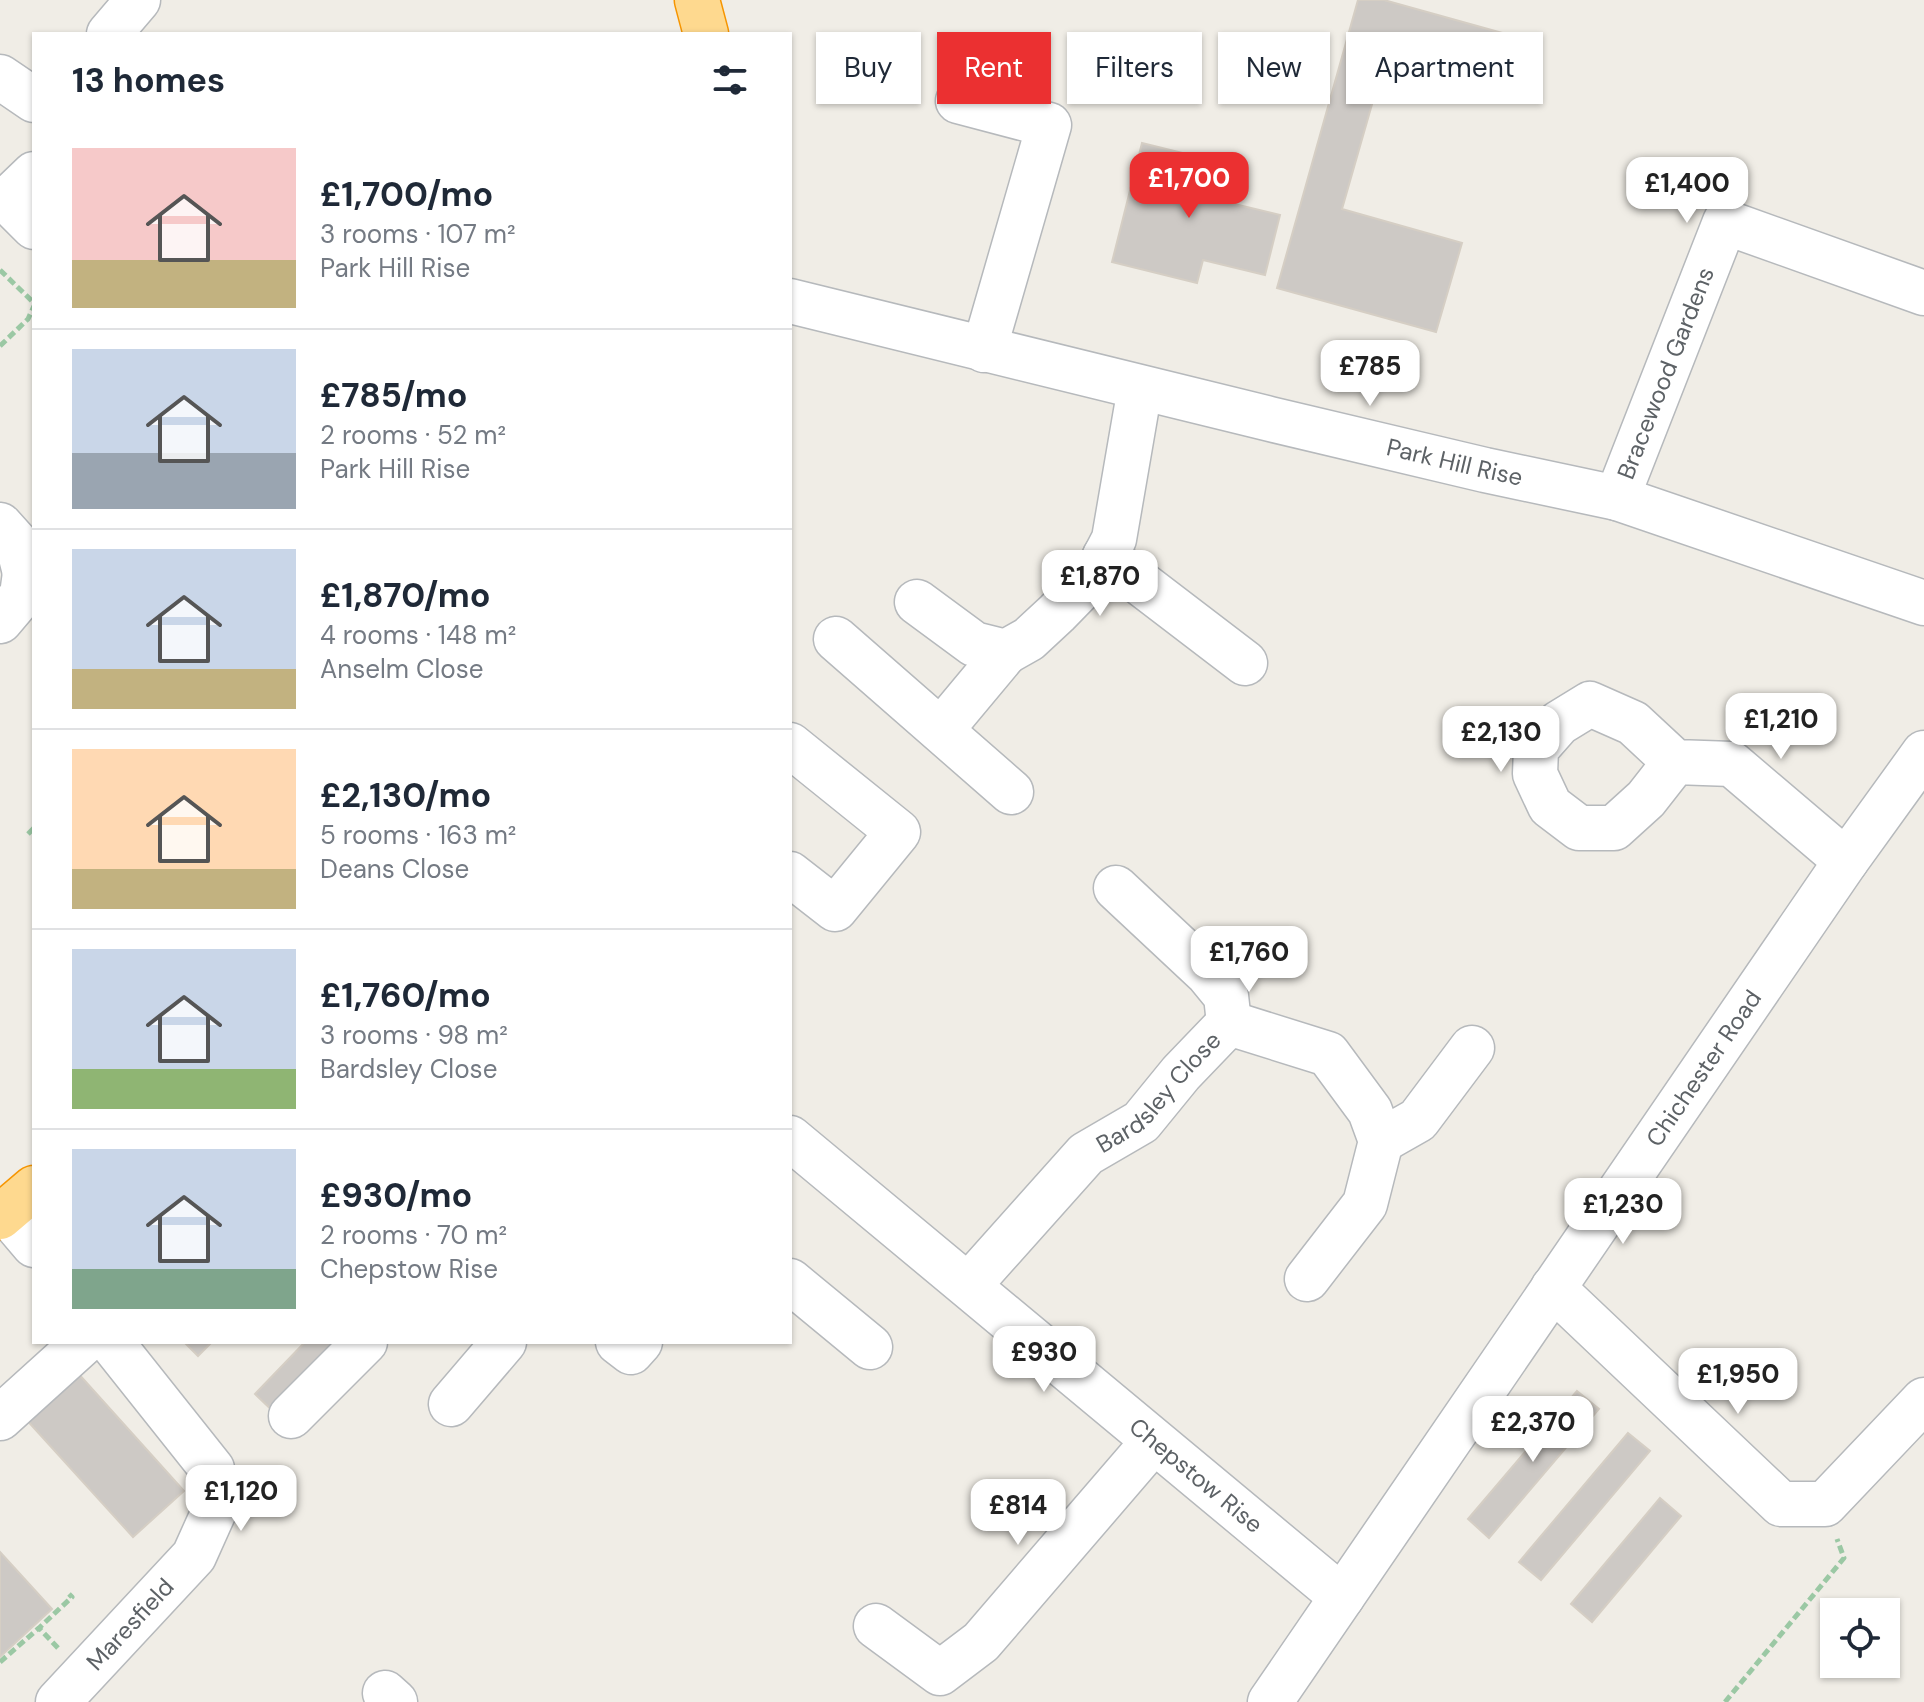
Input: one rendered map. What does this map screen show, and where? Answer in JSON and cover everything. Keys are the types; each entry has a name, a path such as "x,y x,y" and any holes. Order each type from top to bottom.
{"street":[{"path":"111,32 138,0"},
{"path":"0,77 32,99"},
{"path":"969,104 1049,125 984,350"},
{"path":"32,176 7,200 32,225"},
{"name":"Bracewood Gardens","path":"1617,498 1725,222 1924,293"},
{"name":"Park Hill Rise","path":"792,302 1140,388 1617,498 1924,603"},
{"path":"941,730 1006,652 1029,639 1097,572 1114,539 1140,388"},
{"path":"0,525 18,545 30,576 22,595 0,621"},
{"path":"1105,556 1245,663"},
{"path":"917,602 974,644 1006,652"},
{"path":"836,639 1011,792"},
{"path":"792,747 898,832 835,909 792,876"},
{"name":"Chichester Road","path":"1270,1702 1846,861 1924,753"},
{"path":"1675,762 1732,764 1846,861"},
{"path":"1116,888 1208,974 1226,996 1229,1023"},
{"name":"Bardsley Close","path":"969,1285 1086,1154 1141,1122 1181,1073 1229,1023 1328,1054 1370,1111 1381,1141"},
{"path":"1307,1279 1365,1204 1381,1141 1418,1120 1472,1048"},
{"name":"Chepstow Rise","path":"794,1150 969,1285 1342,1597"},
{"path":"13,1206 32,1241"},
{"path":"792,1283 870,1347"},
{"path":"1553,1288 1781,1504 1825,1504 1924,1400"},
{"path":"0,1418 82,1344"},
{"name":"Maresfield","path":"71,1688 194,1556 216,1507 212,1469 113,1344"},
{"path":"291,1416 363,1344"},
{"path":"451,1404 502,1344"},
{"path":"876,1626 940,1673 981,1642 1153,1442"}],"path":[{"path":"0,270 32,302"},
{"path":"0,346 28,319 32,309"},
{"path":"28,834 32,830"},
{"path":"1725,1702 1844,1558 1825,1504"},
{"path":"0,1662 72,1597 69,1594"},
{"path":"39,1628 71,1688"}],"building":[{"path":"1358,0 1384,0 1499,32 1349,32"},
{"path":"1346,43 1346,104 1372,104 1342,209 1462,243 1436,332 1277,288"},
{"path":"1142,143 1227,164 1218,200 1280,215 1265,275 1203,260 1197,283 1112,262"},
{"path":"186,1344 210,1344 198,1356"},
{"path":"303,1344 345,1344 277,1415 255,1394"},
{"path":"76,1371 184,1491 133,1537 24,1417"},
{"path":"1577,1391 1599,1409 1489,1538 1468,1519"},
{"path":"1628,1433 1650,1451 1541,1580 1519,1562"},
{"path":"1660,1498 1681,1516 1592,1622 1571,1604"},
{"path":"0,1552 52,1609 0,1657"}]}
